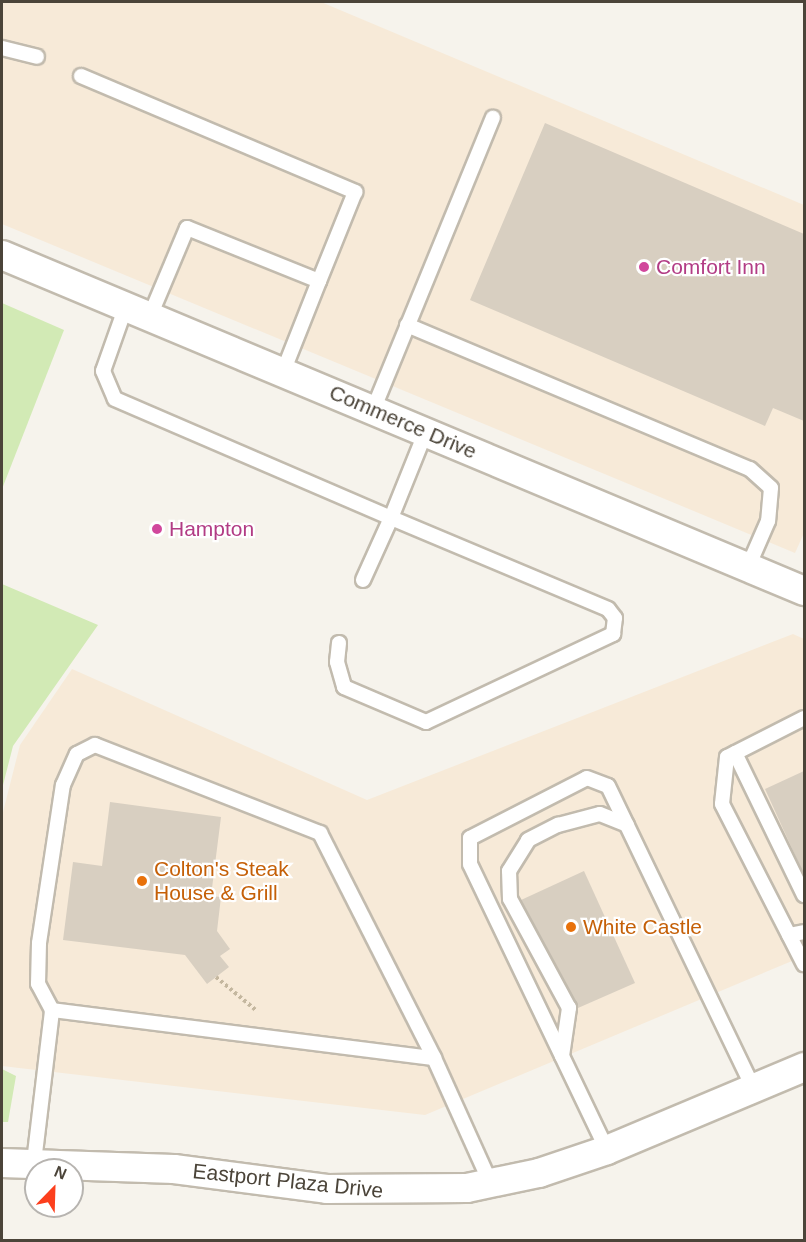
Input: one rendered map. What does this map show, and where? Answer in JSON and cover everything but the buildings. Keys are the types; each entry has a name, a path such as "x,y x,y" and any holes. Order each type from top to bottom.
{"street":[{"name":"Commerce Drive","path":"2,255 804,591"},
{"name":"Eastport Plaza Drive","path":"84,1164 174,1169 396,1192 490,1184 607,1150 804,1067"},
{"name":"Eastport Plaza Drive","path":"2,1163 24,1162"}],"lane":[{"path":"2,48 37,57"},
{"path":"81,76 355,192 283,372"},
{"path":"373,410 493,118"},
{"path":"319,281 187,228 103,371 115,399 608,609 615,618 613,633 426,722 344,687 336,662 339,643"},
{"path":"407,326 750,469 771,488 768,521 748,567"},
{"path":"363,580 426,431"},
{"path":"731,755 804,718"},
{"path":"34,1158 52,1010 38,984 39,943 63,785 77,754 95,745 320,833 434,1058 490,1184"},
{"path":"731,755 804,896"},
{"path":"731,755 722,804 804,964"},
{"path":"607,1150 470,864 470,838 587,778 608,786 754,1090"},
{"path":"562,1056 569,1008 510,899 509,871 528,840 558,825 600,814 627,825"},
{"path":"789,934 804,932"},
{"path":"52,1010 434,1058"}],"path":[{"path":"216,977 264,1015"}],"shaded area":[{"path":"2,2 321,2 804,205 804,533 795,553 2,224"},
{"path":"793,634 804,639 804,956 425,1115 2,1066 2,816 20,745 72,669 367,800"}],"green space":[{"path":"2,303 64,330 2,489"},
{"path":"2,584 98,625 13,746 2,789"},
{"path":"2,1069 16,1076 8,1122 2,1122"}],"place":[{"name":"Comfort Inn","path":"644,267"},
{"name":"Hampton","path":"157,529"},
{"name":"Colton's Steak House & Grill","path":"142,881"},
{"name":"White Castle","path":"571,927"}]}
